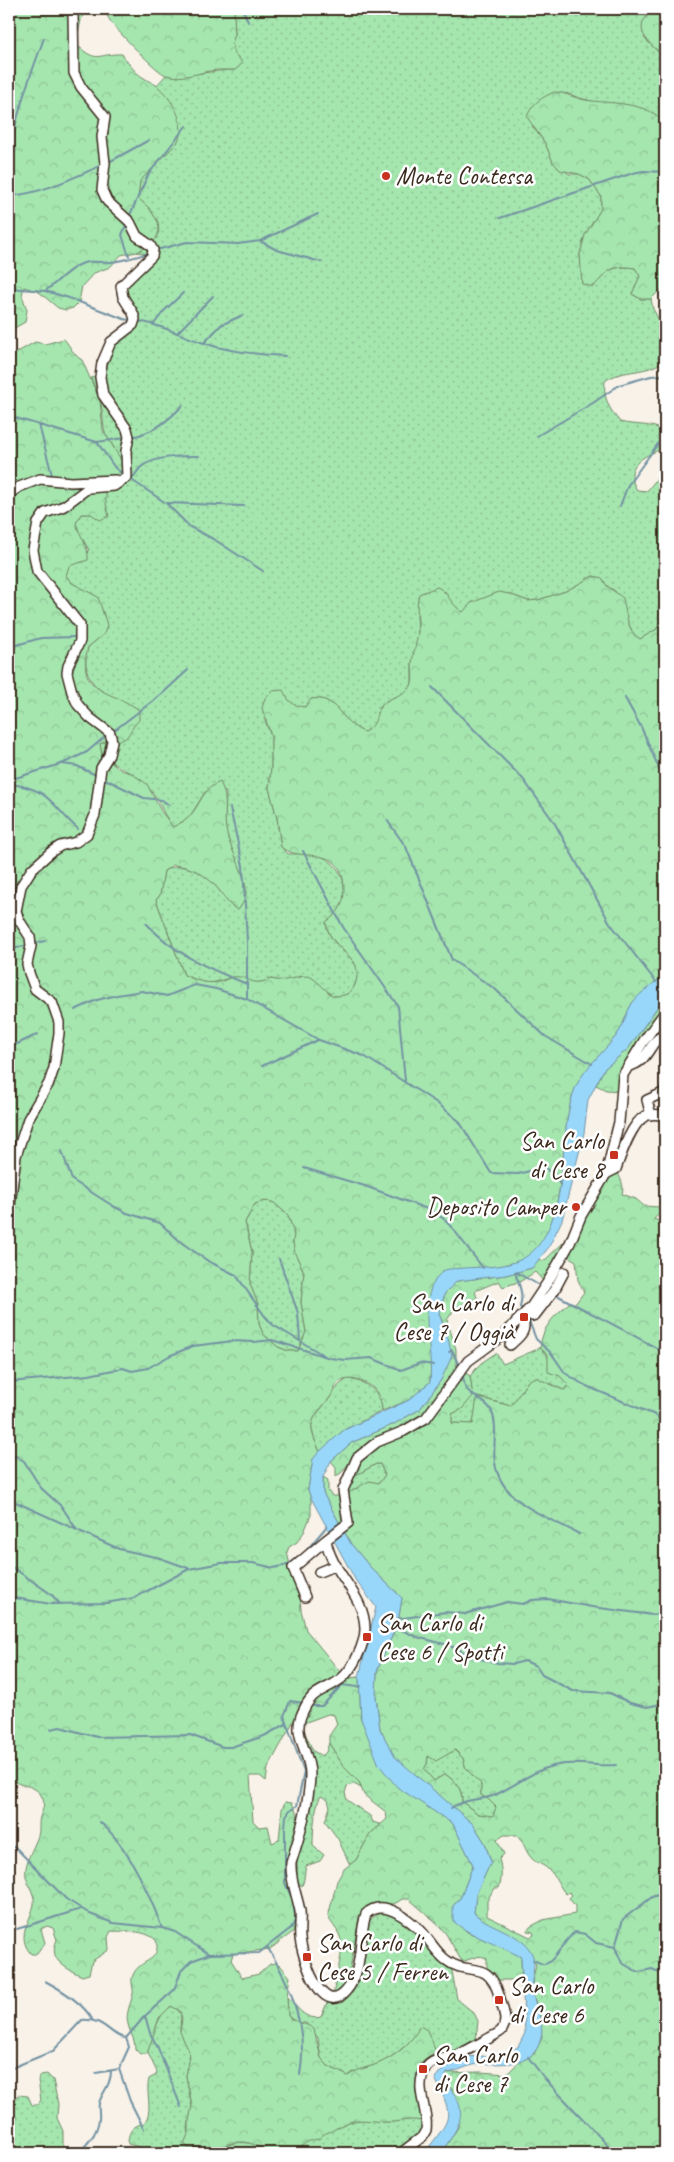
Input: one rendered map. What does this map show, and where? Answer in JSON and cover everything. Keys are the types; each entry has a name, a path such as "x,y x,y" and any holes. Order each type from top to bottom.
{"street":[{"path":"9,1213 16,1156 28,1119 49,1083 54,1068 60,1033 52,1002 35,989 29,973 27,964 31,946 30,937 19,920 16,911 21,886 32,869 51,852 60,846 76,842 87,834 95,815 101,768 109,755 112,741 110,734 78,706 72,692 67,673 68,666 80,641 80,624 37,571 33,550 38,523 45,514 64,506 79,492 88,488 114,486 127,477 126,451 129,437 127,429 103,395 100,370 112,342 133,324 135,319 123,297 121,286 152,256 153,250 150,245 138,236 130,222 107,200 102,190 105,163 102,137 105,117 81,87 74,73 73,13 71,10 64,9"},
{"path":"9,494 19,487 40,479 71,482 124,479"},
{"path":"305,1596 293,1568 326,1539 348,1523 343,1490 357,1458 377,1442 404,1431 426,1418 468,1361 505,1334 524,1314 563,1256 581,1216 606,1174 619,1122 623,1075 643,1042 665,1012"},
{"path":"629,1066 637,1065 642,1061 659,1038 665,1035"},
{"path":"651,1115 647,1100 665,1092"},
{"path":"606,1174 616,1169 624,1148 638,1123 644,1117 665,1115"},
{"path":"524,1314 535,1315 564,1272"},
{"path":"510,1345 524,1330 524,1314"},
{"path":"326,1539 336,1564 359,1600 364,1621 356,1657 345,1675 315,1692 302,1711 298,1722 310,1772 309,1786 291,1874 300,1913 299,1937 313,1982 329,1998 337,1998 346,1991 354,1977 366,1914 375,1908 381,1908 399,1914 416,1926 446,1961 459,1967 486,1973 494,1983 503,2009 504,2023 501,2031 458,2055 436,2059 426,2068 422,2080 426,2130 422,2137 401,2153"},
{"path":"318,1572 336,1564"}],"green space":[{"path":"9,9 86,9 81,20 76,44 94,56 122,54 136,72 156,85 168,97 177,112 181,128 177,143 140,181 138,198 149,208 158,222 159,231 156,239 150,245 137,252 121,255 110,267 94,273 82,286 79,302 73,308 66,310 58,308 39,292 24,287 22,295 27,310 25,322 9,331"},
{"path":"104,9 235,9 235,34 232,43 234,53 243,63 235,70 216,70 178,77 166,75 147,60 121,34"},
{"path":"235,9 655,9 644,38 665,59 665,123 654,114 641,108 594,102 566,93 532,126 545,143 553,162 569,174 579,174 589,179 601,196 601,209 585,235 580,254 582,284 600,280 607,272 615,268 635,268 640,276 632,294 641,299 651,299 653,309 663,327 665,359 659,364 644,370 612,377 605,381 605,393 608,403 620,422 660,428 665,431 665,447 637,463 632,475 637,490 647,491 659,476 665,480 665,615 657,629 640,639 634,636 615,591 607,586 602,578 593,576 566,591 538,600 528,601 509,594 490,596 471,603 463,613 454,608 445,591 417,614 418,635 412,664 412,684 405,693 386,701 379,708 373,728 364,732 356,728 333,705 320,699 311,699 305,707 294,706 287,699 264,718 271,736 269,788 277,818 281,847 288,854 312,854 327,859 334,864 344,885 343,901 340,908 326,922 332,938 356,966 358,972 352,991 343,996 333,996 318,983 300,976 290,980 280,981 271,979 252,983 242,978 233,977 212,983 202,982 184,975 156,900 160,895 164,871 179,867 194,870 208,879 229,904 238,910 245,892 244,882 226,831 226,792 205,792 189,818 173,827 148,787 136,777 102,756 100,744 109,739 113,698 99,689 90,677 87,671 86,656 88,647 104,634 104,615 97,597 72,583 66,576 68,566 89,550 79,533 76,523 81,514 91,514 106,507 105,495 113,478 114,447 105,433 101,405 91,378 95,376 101,356 132,316 119,300 117,288 146,259 147,254 137,252 150,245 158,222 138,198 140,181 145,175 168,97 156,86 166,75 235,70 242,63 234,53 232,43 235,34"},
{"path":"655,9 665,9 665,59 648,41 643,32 644,20"},
{"path":"555,92 585,100 639,107 649,111 665,123 665,288 651,299 641,299 632,294 640,276 635,268 615,268 593,287 582,284 580,254 585,235 601,209 601,196 589,179 579,174 560,170 553,162 545,143 527,117 538,101"},
{"path":"64,339 74,353 82,360 100,401 103,430 123,463 121,472 112,481 107,492 106,503 109,516 100,520 91,514 81,514 76,523 86,546 88,560 69,566 66,576 72,583 98,597 107,625 104,634 88,647 85,663 87,674 92,683 99,689 139,710 139,720 126,738 100,744 102,756 121,770 131,773 147,784 161,811 173,827 188,818 206,792 220,782 225,795 227,834 246,886 244,902 238,910 229,904 219,890 198,872 186,867 173,865 164,871 160,895 156,900 184,975 203,982 212,983 231,977 258,982 307,976 314,979 333,996 349,993 356,981 356,965 333,939 327,929 326,922 337,912 342,904 344,889 342,874 329,859 289,852 281,847 277,818 269,788 271,736 262,708 265,698 272,691 283,690 291,702 305,707 311,699 327,701 356,728 364,732 369,729 374,723 382,705 408,690 412,684 412,663 418,632 417,604 419,594 437,587 463,612 471,603 499,592 528,601 538,600 566,591 593,576 602,578 607,586 623,598 626,615 632,631 640,639 657,629 665,615 665,975 633,1002 619,1032 580,1079 572,1097 568,1115 561,1179 552,1220 544,1238 533,1252 525,1258 504,1265 446,1270 427,1304 431,1365 430,1382 409,1400 382,1411 379,1397 371,1386 362,1381 346,1379 338,1383 330,1398 317,1413 312,1424 313,1435 320,1452 313,1459 308,1490 311,1498 311,1515 304,1532 297,1542 289,1547 287,1552 293,1579 300,1595 301,1610 306,1630 341,1673 335,1680 316,1688 306,1698 268,1768 266,1781 260,1776 250,1776 253,1821 259,1827 268,1826 272,1843 279,1840 282,1809 285,1802 292,1803 298,1815 287,1870 298,1915 293,1932 270,1949 233,1954 231,1960 242,1978 259,1974 270,1964 280,1965 290,1977 287,1996 288,2016 314,2029 321,2058 328,2066 348,2076 358,2070 384,2061 396,2053 408,2044 420,2026 427,2030 436,2052 421,2063 416,2074 424,2122 412,2120 385,2122 357,2120 343,2124 319,2139 311,2140 302,2146 298,2153 272,2151 245,2142 232,2143 204,2152 198,2147 190,2149 184,2144 189,2132 192,2105 186,2076 190,2056 180,2032 182,2019 180,2011 171,2006 159,2018 147,2054 140,2054 135,2049 127,2020 133,1994 133,1975 140,1966 156,1953 156,1940 151,1936 129,1931 111,1931 108,1937 109,1950 92,1961 89,1974 82,1976 60,1963 55,1953 57,1940 53,1928 47,1926 41,1929 45,1943 37,1954 31,1954 24,1941 25,1929 34,1904 33,1895 26,1877 26,1868 38,1836 39,1819 44,1804 43,1799 36,1790 9,1778 9,1316 16,1280 12,1252 16,1204 9,1201 9,357 35,342 45,344","holes":["264,1201 273,1202 288,1215 294,1233 295,1253 304,1272 301,1302 306,1332 298,1351 288,1351 278,1347 263,1334 259,1324 258,1304 250,1284 252,1252 245,1222 255,1204"]},
{"path":"664,998 665,1012 652,1030 659,1038 629,1066 621,1091 606,1090 596,1085 604,1069 628,1049"},
{"path":"616,1169 622,1185 622,1194 636,1199 644,1206 659,1207 661,1212 654,1219 661,1222 665,1229 665,2153 441,2153 459,2126 452,2089 444,2082 447,2073 480,2072 507,2074 518,2063 534,2054 542,2037 539,2013 531,1988 536,1965 530,1954 516,1939 474,1913 476,1894 491,1862 485,1843 473,1824 394,1757 380,1729 376,1697 377,1671 398,1622 402,1598 370,1567 351,1544 323,1493 323,1477 328,1480 328,1491 332,1496 343,1496 369,1481 379,1483 385,1475 380,1464 376,1464 358,1474 350,1470 354,1457 341,1473 336,1476 336,1467 331,1461 351,1443 394,1424 420,1409 441,1380 447,1334 439,1314 445,1293 457,1281 506,1275 532,1268 539,1259 544,1261 565,1241 600,1186","holes":["564,1254 576,1261 578,1280 584,1292 576,1303 569,1303 550,1322 543,1334 540,1348 548,1355 548,1372 560,1376 569,1386 563,1390 535,1377 528,1381 511,1406 477,1397 473,1424 452,1423 452,1414 462,1409 473,1396 470,1376 456,1365 456,1349 447,1320 455,1308 477,1298 475,1291 499,1281 503,1287 521,1281 535,1272 546,1284","455,1750 463,1758 466,1769 481,1784 481,1795 496,1807 493,1816 478,1814 462,1802 458,1786 445,1774 434,1781 424,1769 428,1756 436,1761","504,1835 517,1835 531,1858 551,1872 566,1894 569,1892 572,1895 569,1898 575,1906 575,1914 543,1920 530,1927 528,1931 533,1932 534,1935 530,1937 487,1916 487,1901 494,1888 499,1888 501,1881 499,1859 504,1854 497,1840"]},
{"path":"264,1201 273,1202 288,1215 294,1233 295,1253 304,1272 301,1302 306,1332 298,1351 288,1351 278,1347 263,1334 259,1324 258,1304 250,1284 252,1252 245,1222 255,1204"},
{"path":"540,1348 569,1386 563,1390 552,1384 528,1381 511,1406 478,1397 473,1424 452,1423 452,1414 466,1403 470,1394 470,1376 481,1363 496,1353 503,1364"},
{"path":"348,1379 361,1382 372,1388 379,1398 382,1411 344,1430 320,1452 313,1434 312,1423 341,1383"},
{"path":"376,1464 380,1464 385,1475 379,1483 343,1496 350,1470 358,1474"},
{"path":"359,1677 361,1719 398,1787 453,1824 473,1865 461,1897 453,1906 467,1932 500,1945 521,1957 522,1989 516,1980 498,1980 487,1970 487,1959 484,1957 479,1956 464,1961 461,1960 446,1934 437,1923 409,1899 402,1899 393,1904 373,1906 362,1910 348,1981 344,1988 334,1996 335,1981 341,1957 341,1941 339,1934 328,1917 337,1881 344,1869 356,1860 370,1834 387,1819 386,1812 364,1795 359,1782 344,1767 329,1743 329,1736 337,1724 334,1715 328,1714 301,1724 312,1700 350,1678"},
{"path":"302,1726 313,1751 322,1756 326,1752 329,1743 344,1767 359,1782 361,1788 354,1784 347,1786 345,1793 347,1800 370,1816 373,1822 382,1825 370,1834 356,1860 350,1865 338,1839 325,1821 330,1807 328,1800 321,1796 315,1813 313,1846 324,1855 320,1861 306,1866 302,1886 297,1882 297,1856 314,1777 300,1728"},
{"path":"454,1750 463,1758 466,1769 481,1784 481,1795 496,1807 493,1817 478,1814 462,1802 458,1786 445,1774 434,1781 423,1769 427,1764 428,1756 446,1755"},
{"path":"383,1913 390,1914 416,1930 452,1971 457,1999 474,2013 478,2021 476,2039 454,2052 435,2054 436,2051 416,2035 389,2058 348,2076 328,2066 321,2058 318,2038 306,2023 296,2023 288,2016 287,1996 298,2009 306,2015 315,2018 321,2017 327,2003 343,2002 354,1986 358,1976 366,1927 373,1918"},
{"path":"174,2006 181,2014 180,2030 190,2056 186,2076 192,2108 188,2134 195,2147 204,2152 241,2142 255,2144 279,2153 150,2153 147,2149 128,2144 132,2130 144,2123 147,2118 149,2079 156,2075 157,2072 147,2051 160,2018 164,2012"},
{"path":"47,2074 53,2080 58,2104 57,2118 63,2131 63,2153 9,2153 9,2111 18,2095 28,2096 32,2105 37,2105 41,2100 38,2080 41,2075"},
{"path":"371,2119 387,2122 416,2119 424,2122 421,2133 397,2153 298,2153 303,2143 308,2140 351,2121"}],"water":[{"path":"665,975 665,996 628,1049 604,1069 588,1100 584,1133 562,1220 549,1247 532,1268 506,1275 457,1281 445,1293 439,1314 447,1334 452,1356 441,1380 420,1409 394,1424 351,1443 331,1461 323,1477 323,1493 351,1544 370,1567 402,1598 398,1622 377,1671 376,1697 380,1729 395,1757 473,1824 485,1843 491,1862 476,1894 474,1913 488,1923 520,1940 531,1952 534,1961 532,1990 542,2026 541,2038 537,2049 531,2056 513,2063 473,2065 447,2073 444,2082 453,2092 460,2109 458,2126 441,2153 425,2153 445,2125 447,2118 446,2103 435,2078 439,2073 463,2057 505,2053 518,2047 525,2033 521,1957 476,1936 453,1921 453,1906 461,1897 473,1865 453,1824 397,1787 379,1765 361,1719 359,1677 376,1607 356,1581 311,1498 308,1490 313,1459 344,1430 409,1400 430,1382 427,1322 428,1299 435,1280 441,1273 449,1269 509,1264 528,1255 544,1237 552,1221 557,1204 568,1114 575,1088 591,1064 619,1032 633,1002"}],"waterway":[{"path":"243,9 248,22"},
{"path":"9,148 25,91 44,38"},
{"path":"129,217 148,175 186,126"},
{"path":"109,162 149,140"},
{"path":"9,196 45,189 102,165"},
{"path":"500,218 633,173 643,171 665,172"},
{"path":"156,250 187,242 238,244 260,241 318,214"},
{"path":"127,223 122,235 129,256"},
{"path":"260,241 277,250 321,262"},
{"path":"45,291 70,270 83,263 116,261 149,253"},
{"path":"9,288 45,291 133,321"},
{"path":"154,324 164,311 183,293"},
{"path":"178,332 213,296"},
{"path":"204,343 221,325 243,315"},
{"path":"137,321 171,330 224,349 285,356"},
{"path":"537,436 593,403 619,385 651,376 665,375"},
{"path":"132,437 160,425 183,405"},
{"path":"9,416 97,442 115,468 124,475"},
{"path":"39,425 52,475"},
{"path":"620,506 628,485 665,434"},
{"path":"97,442 125,438"},
{"path":"132,479 141,467 147,463 169,457 199,456"},
{"path":"130,479 166,503 190,527 215,540 263,571"},
{"path":"167,503 244,506"},
{"path":"9,647 41,638 76,637"},
{"path":"112,732 162,694 188,670"},
{"path":"432,687 523,779 554,822 610,923 656,982"},
{"path":"625,698 641,727 664,780 665,790"},
{"path":"9,780 64,763 87,752 108,734"},
{"path":"63,764 77,766 96,775"},
{"path":"103,778 144,798 162,800 169,805"},
{"path":"9,784 33,789 42,794 78,829"},
{"path":"230,808 243,866 247,942 247,999"},
{"path":"387,820 406,847 452,960 495,989 545,1036 592,1064"},
{"path":"303,851 343,927 398,1006 405,1081"},
{"path":"146,923 169,944 193,960 247,984"},
{"path":"35,943 45,941"},
{"path":"9,950 28,945"},
{"path":"75,1010 97,1000 117,995 142,991 167,996 195,985 216,989 247,999 319,1040 364,1056 437,1103 459,1121 491,1173 518,1174 545,1167 560,1184"},
{"path":"9,1048 38,1034"},
{"path":"262,1066 318,1040"},
{"path":"62,1151 72,1180 127,1213 160,1223 182,1243 208,1261 236,1275 273,1325 325,1356"},
{"path":"304,1168 365,1186 430,1210 444,1219 483,1268"},
{"path":"279,1259 298,1313 300,1341"},
{"path":"515,1272 521,1294 520,1307 523,1310"},
{"path":"516,1272 542,1287"},
{"path":"555,1294 665,1353"},
{"path":"527,1316 536,1339 552,1354 565,1373 584,1385 655,1415 665,1423"},
{"path":"9,1382 89,1375 123,1368 132,1371 148,1368 169,1356 193,1346 233,1341 254,1342 272,1340 330,1358 345,1360 371,1358 401,1370 420,1363 434,1365"},
{"path":"449,1352 452,1350 459,1366"},
{"path":"462,1373 465,1386 491,1410 495,1423 495,1463 499,1477 506,1489 516,1499 540,1515 579,1534"},
{"path":"9,1452 24,1461 41,1488 62,1507 77,1530"},
{"path":"9,1499 119,1549 160,1558 188,1568"},
{"path":"306,1551 327,1526"},
{"path":"9,1597 51,1604 106,1603 134,1598 189,1569 221,1563 253,1563 274,1568 287,1565 299,1557"},
{"path":"9,1565 51,1594 60,1604"},
{"path":"397,1619 445,1612 465,1614 507,1602 523,1604 532,1600 548,1599 653,1615 665,1613"},
{"path":"395,1627 417,1637 448,1645 476,1658 513,1664 525,1661 536,1666 542,1675 573,1691 610,1693 630,1703 647,1707 665,1703"},
{"path":"310,1706 322,1706 342,1685 361,1686"},
{"path":"9,2069 53,2051 82,2020 97,2022 120,2037 126,2038 145,2016 174,1990 181,1971 191,1961 210,1954 259,1953 291,1928 295,1921 295,1915 292,1898 285,1883 285,1828 286,1816 290,1810 297,1806 304,1772 284,1716 290,1701 304,1703"},
{"path":"51,1729 60,1727 97,1737 190,1735 223,1747 231,1747 264,1736 286,1724"},
{"path":"451,1808 464,1802 495,1795 549,1767 565,1764 616,1765"},
{"path":"100,1822 120,1844 137,1871 162,1928"},
{"path":"9,1847 15,1847 66,1899 90,1914 113,1923 162,1928 175,1932 209,1954"},
{"path":"615,1947 623,1919 652,1897 665,1893"},
{"path":"17,1929 81,1909"},
{"path":"533,1960 543,1964 548,1963 575,1932 585,1934 596,1943 615,1947 622,1963 638,1972 652,1969 665,1975"},
{"path":"268,1948 291,1993 296,2009 302,2041 300,2075"},
{"path":"45,1981 65,1992 92,2019"},
{"path":"145,2016 150,2033 158,2048 181,2107"},
{"path":"96,2073 119,2069 129,2047 126,2038"},
{"path":"528,2057 545,2079 615,2153"},
{"path":"119,2069 130,2101 144,2129"},
{"path":"79,2153 92,2138 96,2130 99,2119 99,2102 109,2083 111,2071"}],"place":[{"name":"Monte Contessa","path":"386,176"},
{"name":"San Carlo di Cese 8","path":"614,1155"},
{"name":"Deposito Camper","path":"576,1207"},
{"name":"San Carlo di Cese 7 / Oggià","path":"524,1317"},
{"name":"San Carlo di Cese 6 / Spotti","path":"367,1637"},
{"name":"San Carlo di Cese 5 / Ferren","path":"307,1957"},
{"name":"San Carlo di Cese 6","path":"499,2000"},
{"name":"San Carlo di Cese 7","path":"423,2069"}]}
